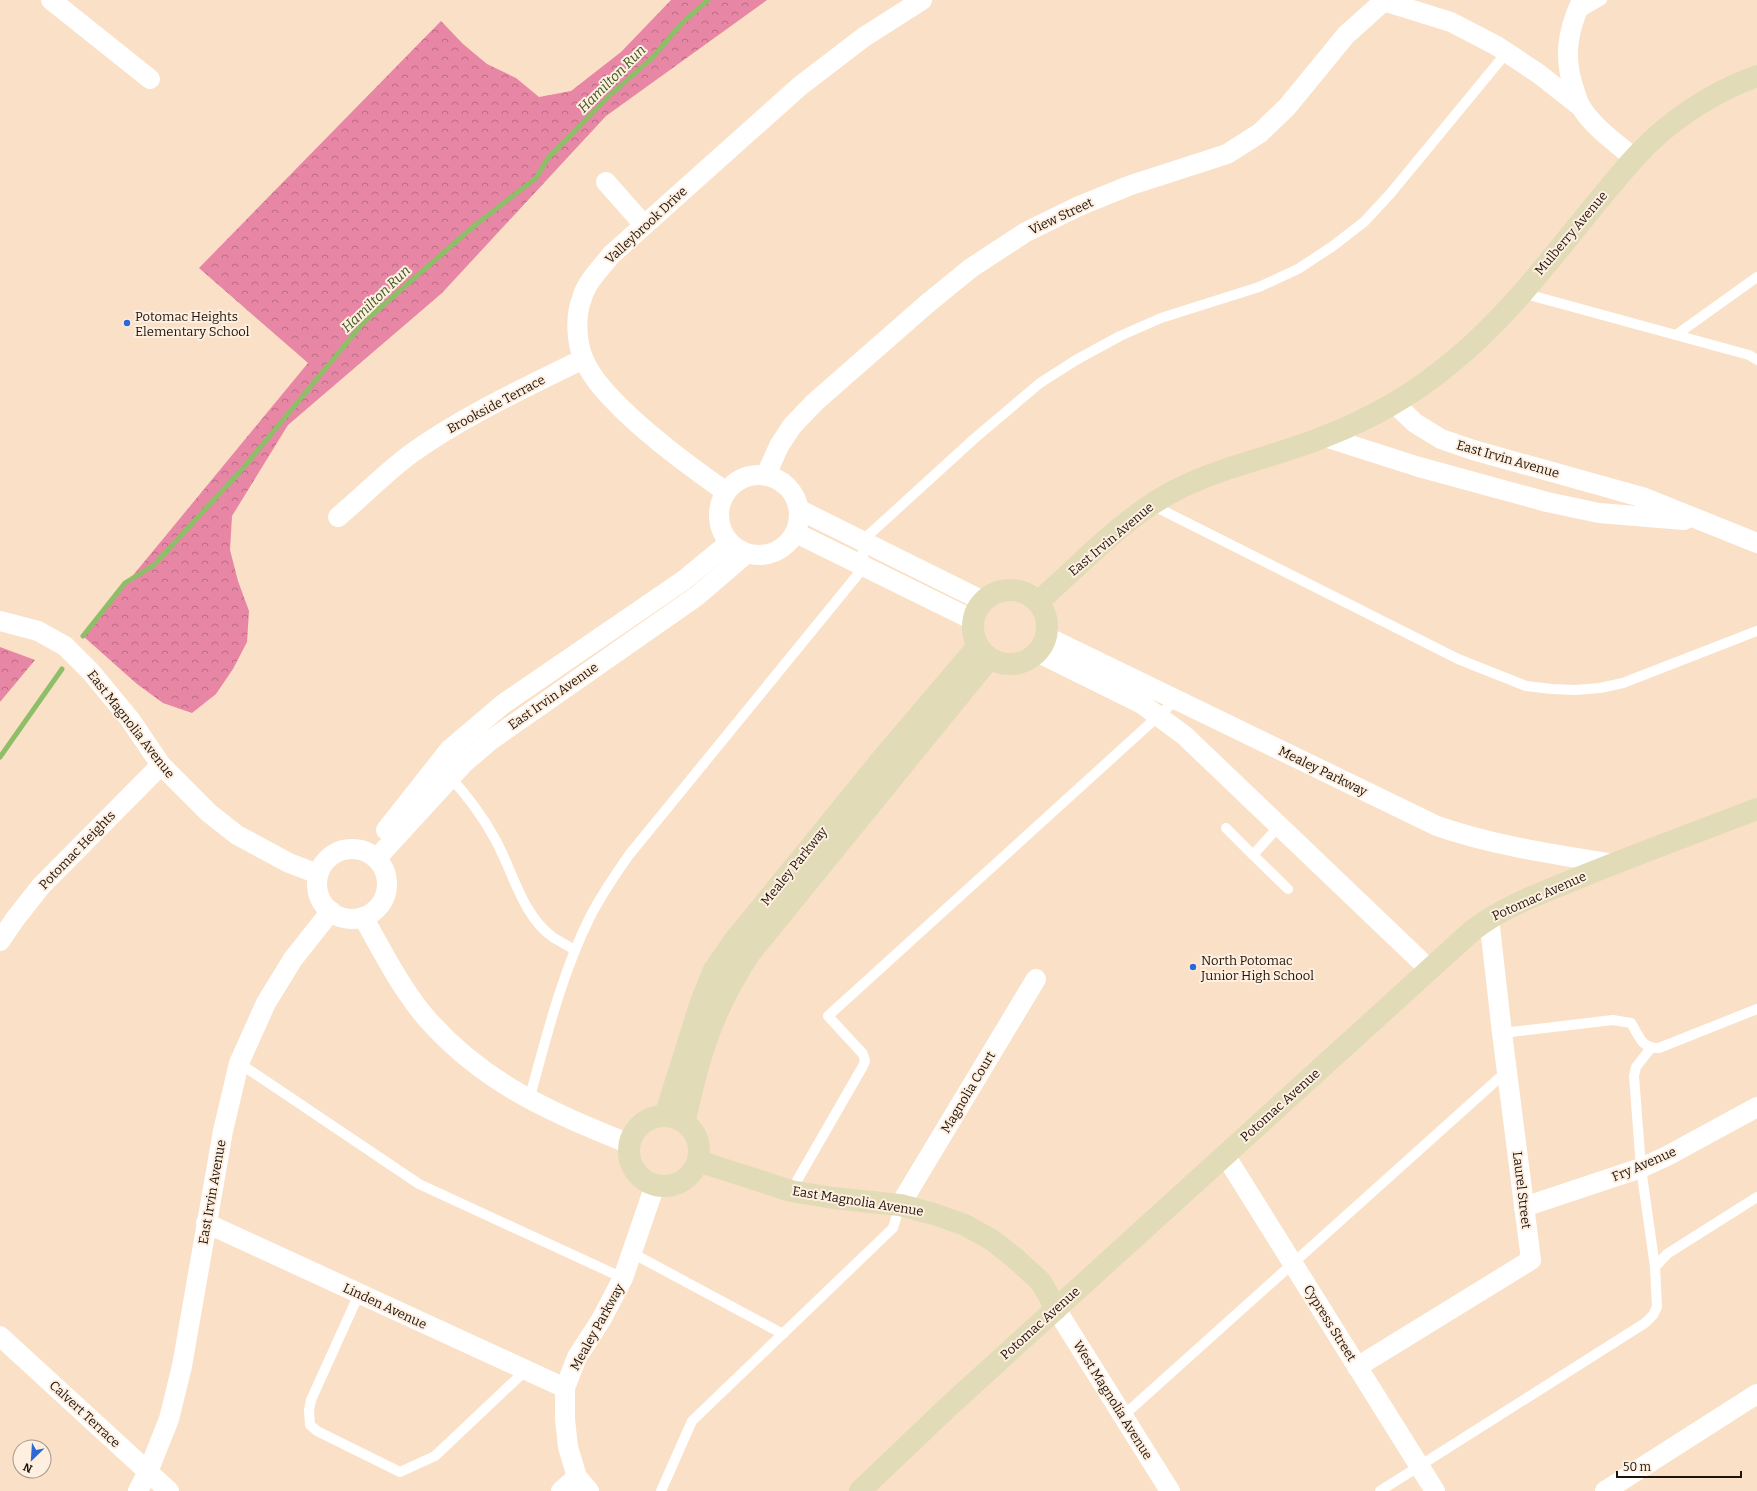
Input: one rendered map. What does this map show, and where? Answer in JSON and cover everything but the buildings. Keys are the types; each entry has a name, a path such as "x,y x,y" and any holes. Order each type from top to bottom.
{"street":[{"path":"51,0 150,79"},
{"name":"Valleybrook Drive","path":"726,492 676,457 642,429 606,393 592,376 583,359 579,337 577,318 582,297 592,279 611,256 800,86 864,37 922,0"},
{"path":"1382,0 1451,22 1507,52 1539,74 1581,107 1598,126 1634,158"},
{"name":"View Street","path":"766,475 779,446 792,426 815,402 928,303 971,268 1026,232 1079,206 1131,185 1227,154 1260,133 1287,107 1346,35 1382,0"},
{"path":"1579,8 1569,38 1567,57 1573,85 1581,107"},
{"name":"Mulberry Avenue","path":"1394,403 1450,364 1489,330 1522,293 1634,158 1666,128 1697,105 1720,92 1757,76"},
{"path":"606,182 644,225"},
{"name":"Brookside Terrace","path":"338,517 411,454 441,434 473,414 583,359"},
{"name":"East Irvin Avenue","path":"1038,602 1120,529 1151,504 1212,473 1325,437 1394,403 1415,423 1441,439 1473,450 1645,498 1757,543"},
{"name":"East Irvin Avenue","path":"1325,437 1419,467 1547,502 1599,513 1704,521"},
{"path":"766,475 778,479 788,487 796,498 800,510 799,524 796,533 784,548 773,554 760,556 746,554 729,543 720,527 719,509 726,492 737,481 751,476 766,475"},
{"path":"800,510 983,601"},
{"path":"796,533 973,620"},
{"name":"East Irvin Avenue","path":"373,855 444,771 450,749 502,704 684,580 729,543"},
{"name":"East Irvin Avenue","path":"444,771 464,763 491,740 697,596 746,554"},
{"path":"1010,589 1026,593 1038,602 1045,612 1048,624 1043,645 1028,661 1015,665 1001,664 983,653 973,634 973,620 976,610 983,601 995,592 1010,589"},
{"name":"East Magnolia Avenue","path":"0,621 38,632 65,646 91,672 124,712 161,766 209,813 237,835 289,863 318,874"},
{"path":"1043,645 1142,704 1159,715 1185,736 1280,825 1430,970"},
{"name":"Mealey Parkway","path":"1043,645 1177,699 1400,810 1437,826 1471,838 1508,847 1613,864"},
{"name":"Mealey Parkway","path":"674,1119 701,1002 724,975 749,920 890,766 983,653"},
{"name":"Potomac Heights","path":"0,941 41,886 161,766"},
{"name":"Potomac Avenue","path":"860,1491 948,1407 1225,1155 1489,918 1538,894 1757,809"},
{"path":"353,848 373,855 384,868 387,880 387,891 382,903 374,911 364,917 352,919 341,917 331,911 322,901 317,888 318,874 325,861 338,851 353,848"},
{"name":"East Irvin Avenue","path":"138,1491 148,1472 168,1419 182,1366 223,1132 239,1063 266,1003 293,959 331,911"},
{"path":"364,917 394,973 427,1019 457,1050 492,1077 529,1100 564,1118 630,1144"},
{"name":"Laurel Street","path":"1357,1367 1532,1260 1502,1033 1489,918"},
{"name":"Magnolia Court","path":"900,1205 1036,979"},
{"name":"Fry Avenue","path":"1524,1207 1641,1168 1667,1156 1757,1107"},
{"path":"649,1119 674,1119 694,1132 699,1146 698,1161 692,1173 682,1182 669,1186 655,1185 643,1179 634,1170 630,1157 630,1144 637,1129 649,1119"},
{"name":"Cypress Street","path":"1225,1155 1435,1491"},
{"name":"East Magnolia Avenue","path":"698,1161 791,1190 833,1198 900,1205 934,1214 964,1225 992,1240 1016,1259 1040,1282 1056,1309"},
{"name":"Mealey Parkway","path":"583,1484 568,1447 565,1419 565,1388 577,1357 601,1320 623,1278 655,1185"},
{"name":"Linden Avenue","path":"206,1223 524,1371 565,1388"},
{"name":"West Magnolia Avenue","path":"1056,1309 1170,1491"},
{"name":"Calvert Terrace","path":"0,1336 169,1491"},
{"path":"1605,1491 1757,1394"},
{"path":"561,1491 583,1484"}],"lane":[{"path":"1579,8 1602,0"},
{"path":"529,1100 575,950 607,885 864,567 862,541 975,438 1040,383 1076,360 1120,336 1161,318 1259,287 1298,269 1333,246 1364,222 1390,194 1507,52"},
{"path":"1676,335 1757,277"},
{"path":"1522,293 1749,355 1757,360"},
{"path":"1151,504 1458,659 1526,686 1575,690 1600,688 1623,683 1757,631"},
{"path":"791,1190 865,1061 863,1054 828,1016 1177,699"},
{"path":"444,771 480,815 508,864 522,899 536,920 553,937 575,950"},
{"path":"1253,855 1280,825"},
{"path":"1226,828 1288,889"},
{"path":"1502,1033 1612,1020 1623,1021 1631,1023 1644,1045 1651,1048 1659,1048 1757,1009"},
{"path":"1380,1491 1645,1323 1653,1315 1657,1307 1655,1267 1641,1168 1634,1076 1636,1067 1651,1048"},
{"path":"239,1063 419,1184 623,1278"},
{"path":"1123,1416 1507,1071"},
{"path":"1655,1267 1668,1254 1757,1197"},
{"path":"661,1491 692,1421 893,1228 900,1205"},
{"path":"632,1253 783,1334"},
{"path":"359,1294 312,1400 309,1410 310,1425 317,1431 400,1472 435,1456 524,1371"}],"green space":[{"path":"671,0 767,0 606,116 442,293 288,425 232,516 230,550 238,581 249,611 247,642 233,669 216,694 192,713 163,703 137,684 83,636 308,363 199,268 441,21 463,44 487,64 516,78 539,97 571,91 621,52"},
{"path":"0,647 35,660 0,702"}],"waterway":[{"name":"Hamilton Run","path":"83,636 125,583 154,565 244,467 364,322 474,226 536,178 548,158 609,96 652,58 682,23 708,0"},
{"name":"Hamilton Run","path":"0,757 62,669"}],"place":[{"name":"Potomac Heights Elementary School","path":"127,323"},
{"name":"North Potomac Junior High School","path":"1193,967"}]}
